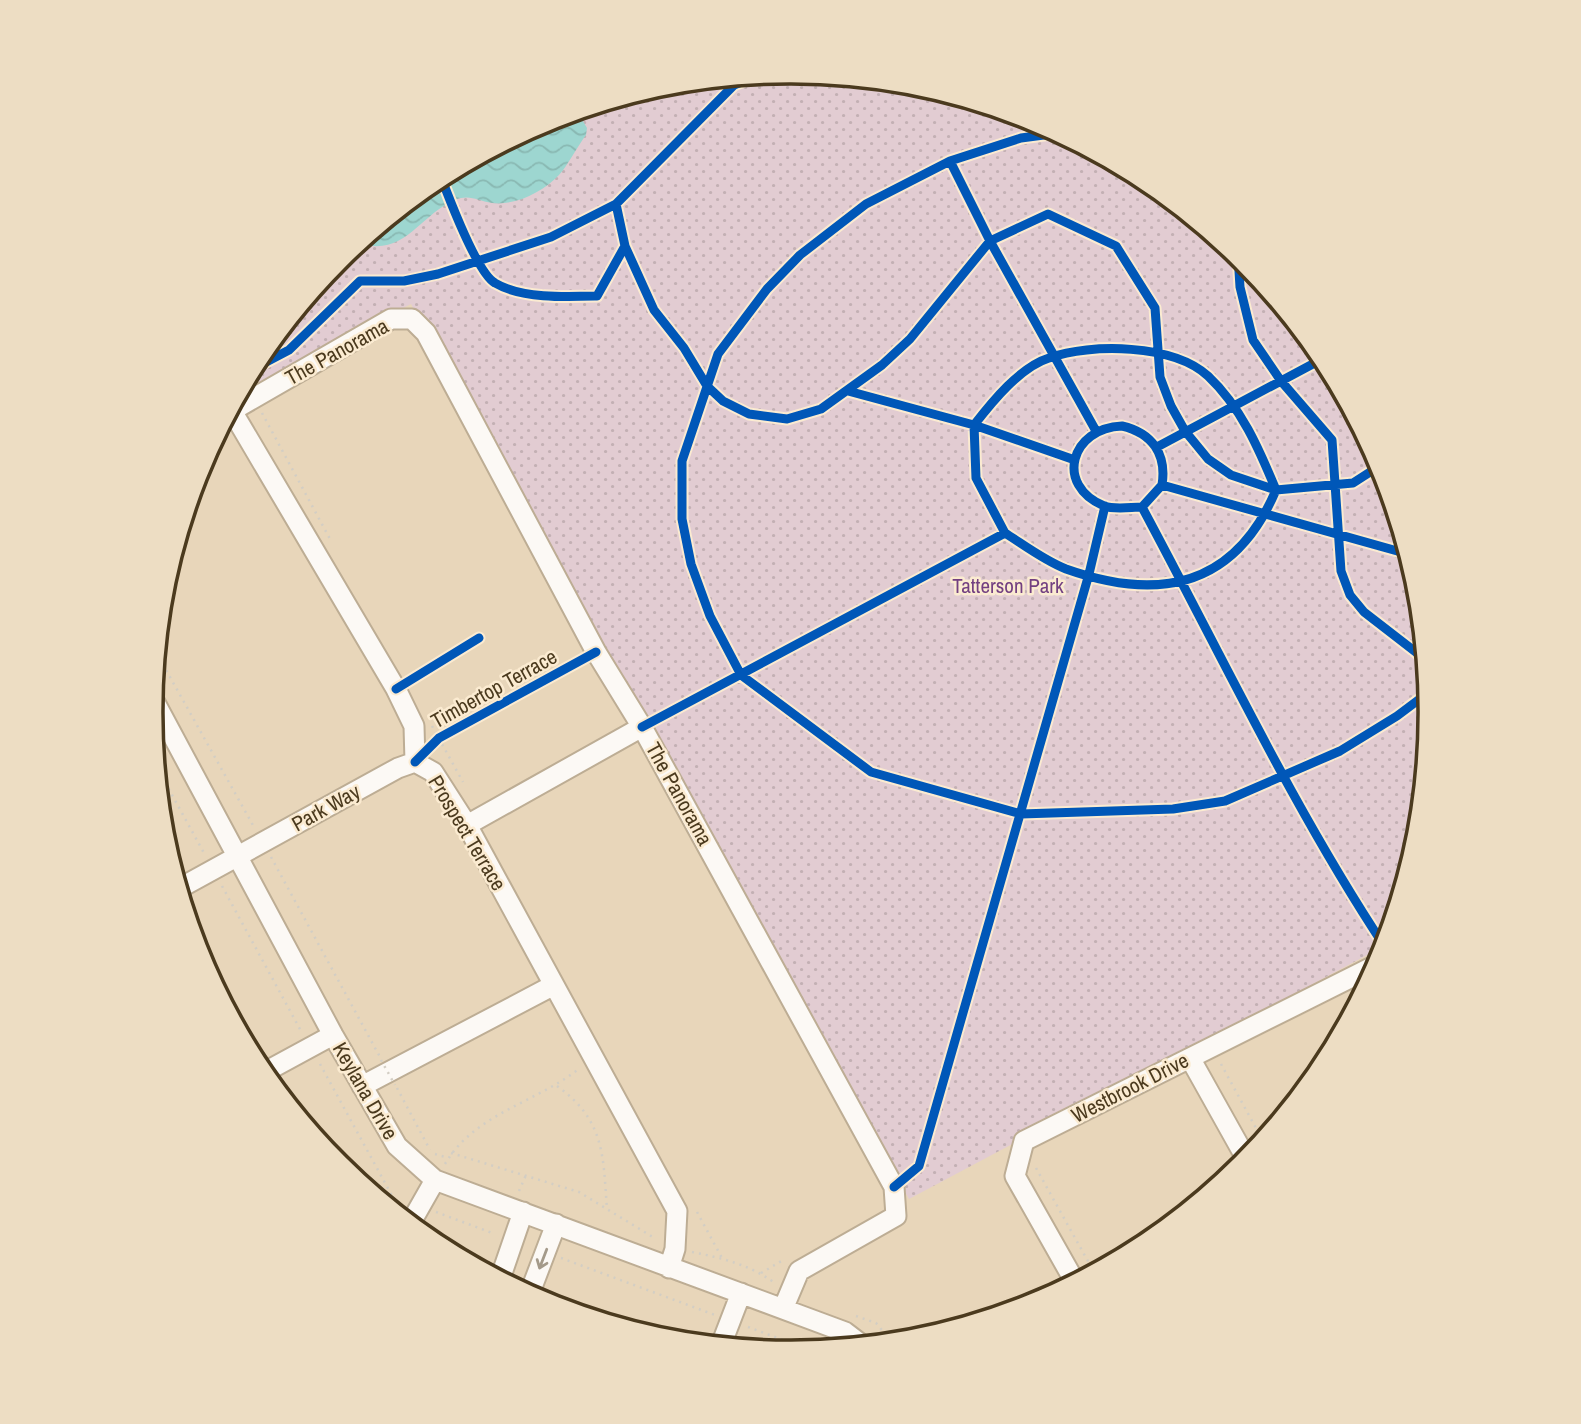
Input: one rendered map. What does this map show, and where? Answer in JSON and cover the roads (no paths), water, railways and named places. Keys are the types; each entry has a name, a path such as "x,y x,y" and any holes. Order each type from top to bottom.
{"street":[{"name":"The Panorama","path":"244,404 391,319 412,319 426,333 596,652 642,727 894,1187 896,1216 799,1271 783,1309"},
{"name":"Prospect Terrace","path":"235,420 396,689 414,726 415,762 433,772 467,825 677,1211 675,1249 669,1268"},
{"name":"Keylana Drive","path":"163,718 333,1035 397,1146 435,1181 741,1293 845,1332 852,1337"},
{"path":"467,825 642,727"},
{"name":"Park Way","path":"187,884 398,768 415,762"},
{"name":"Westbrook Drive","path":"1071,1273 1015,1176 1024,1140 1193,1064 1362,973"},
{"path":"362,1086 554,985"},
{"path":"273,1068 333,1035"},
{"path":"1193,1064 1241,1149"},
{"path":"415,1215 435,1181"},
{"path":"503,1270 523,1212"},
{"path":"533,1284 556,1224"},
{"path":"724,1337 741,1293"}],"water":[{"path":"582,120 587,128 586,135 559,175 537,192 519,200 501,203 460,198 442,207 400,240 388,245 370,245 408,214 477,168 513,149"}],"park label":[{"name":"Tatterson Park","path":"1008,586"}]}
